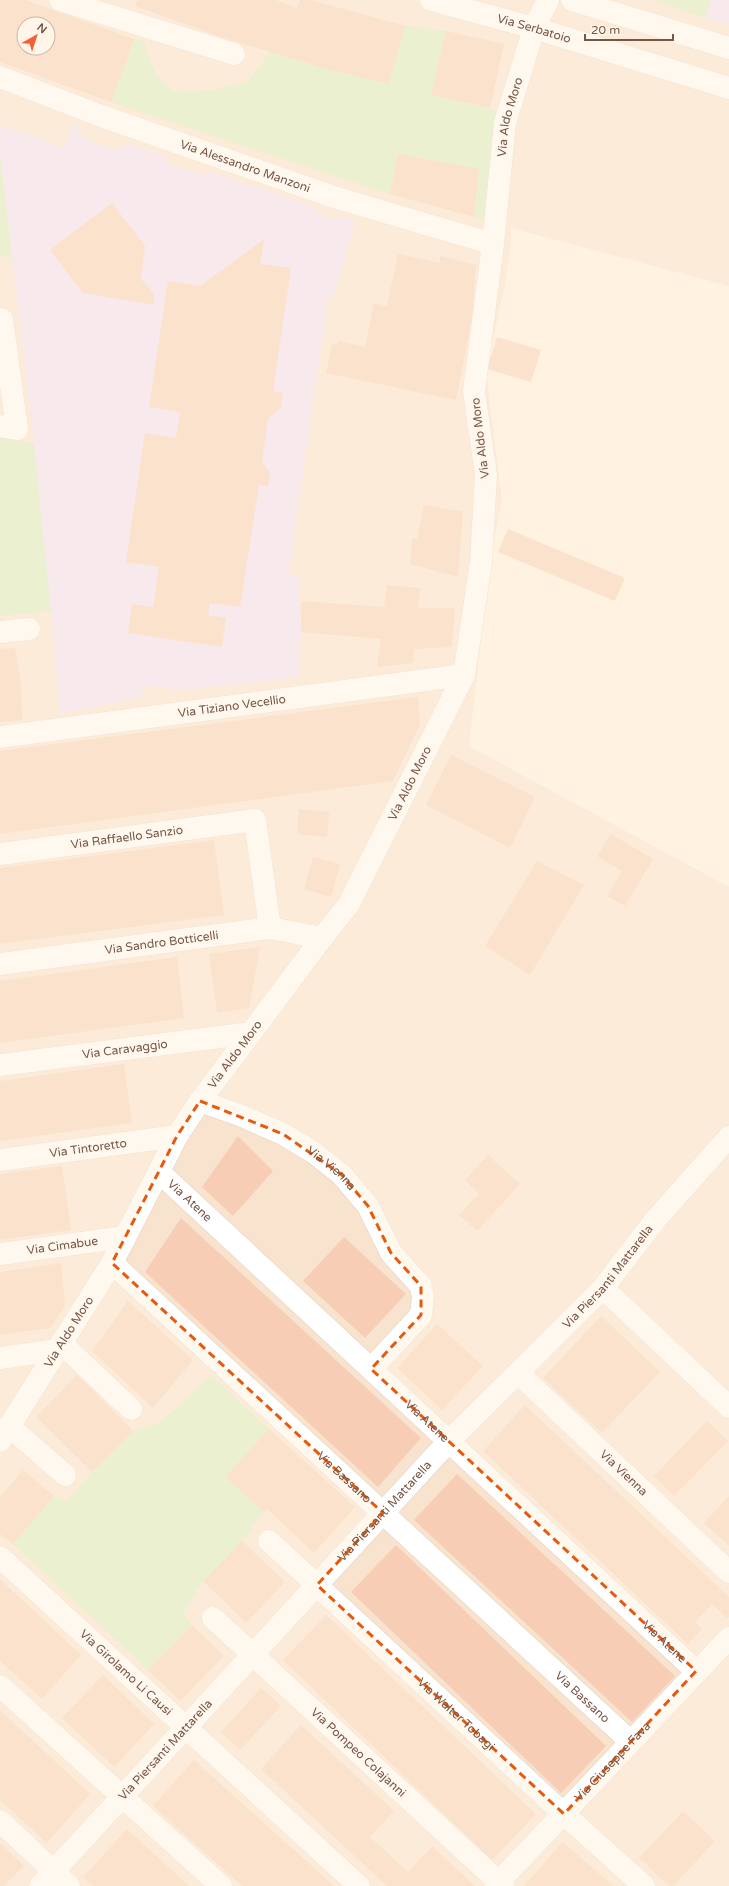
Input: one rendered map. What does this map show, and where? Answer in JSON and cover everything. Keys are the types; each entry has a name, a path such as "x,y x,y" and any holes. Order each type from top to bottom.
{"street":[{"path":"60,0 234,54"},
{"name":"Via Serbatoio","path":"431,0 534,28 729,88"},
{"name":"Via Aldo Moro","path":"5,1434 112,1262 177,1136 200,1100 349,904 464,675 481,562 486,475 474,391 493,244 505,123 534,28 548,0"},
{"path":"572,0 729,48"},
{"name":"Via Alessandro Manzoni","path":"0,77 104,117 334,197 493,244"},
{"path":"1,319 8,428"},
{"path":"0,632 29,629"},
{"name":"Via Tiziano Vecellio","path":"0,737 464,675"},
{"name":"Via Raffaello Sanzio","path":"0,854 255,820 270,928"},
{"name":"Via Sandro Botticelli","path":"0,964 270,928 322,938"},
{"name":"Via Caravaggio","path":"0,1065 251,1033"},
{"name":"Via Vienna","path":"200,1100 283,1134 313,1152 342,1175 368,1206 391,1253 421,1286 423,1297 421,1315 371,1369"},
{"name":"Via Tintoretto","path":"0,1160 177,1136"},
{"name":"Via Piersanti Mattarella","path":"46,1879 449,1441 519,1374 603,1288 656,1219 729,1137"},
{"name":"Via Atene","path":"159,1172 696,1671"},
{"name":"Via Cimabue","path":"0,1254 126,1237"},
{"name":"Via Bassano","path":"112,1262 630,1742"},
{"path":"603,1288 729,1407"},
{"path":"0,1358 59,1347 131,1409"},
{"name":"Via Vienna","path":"519,1374 729,1572"},
{"path":"5,1434 65,1475"},
{"name":"Via Walter Tobagi","path":"269,1541 644,1886"},
{"name":"Via Girolamo Li Causi","path":"0,1557 359,1886"},
{"name":"Via Pompeo Colajanni","path":"213,1618 499,1885"},
{"name":"Via Giuseppe Fava","path":"499,1885 696,1671 729,1638"},
{"path":"0,1686 221,1886"},
{"path":"0,1821 46,1879 69,1886"}],"highlighted area":[{"path":"200,1101 283,1134 342,1175 368,1206 391,1253 421,1286 421,1315 371,1369 696,1671 564,1814 317,1585 383,1513 112,1263 177,1136"}],"shaded area":[{"path":"0,0 729,0 729,286 511,228 511,245 505,284 486,372 502,500 489,566 469,746 729,887 729,1886 0,1886"},
{"path":"653,0 729,0 729,25 705,18"},
{"path":"73,120 85,140 118,150 128,144 164,155 170,165 204,175 211,172 313,206 318,213 335,220 343,216 355,221 334,298 328,296 288,576 299,575 301,632 299,677 174,691 170,687 148,686 141,697 61,714 30,408 0,154 0,125 65,148"}],"green space":[{"path":"653,0 711,0 705,18"},
{"path":"405,26 446,31 431,95 497,111 493,131 485,222 474,217 479,169 398,154 390,194 111,102 134,39 144,41 155,72 163,83 175,90 184,92 206,91 247,83 270,52 331,70 389,84"},
{"path":"0,154 12,258 0,255"},
{"path":"0,438 34,443 51,611 0,616"},
{"path":"211,1375 269,1429 225,1477 264,1512 242,1541 203,1581 183,1614 192,1625 148,1670 13,1544 54,1496 67,1501 92,1472 133,1431 155,1425 171,1413"}],"building":[{"path":"0,0 25,0 134,39 111,102 0,62"},
{"path":"137,0 276,0 297,8 300,0 311,0 405,26 389,84 331,70 224,38 135,6"},
{"path":"446,31 504,44 490,108 431,95"},
{"path":"398,154 479,169 474,217 390,194"},
{"path":"112,203 145,246 141,279 154,294 154,305 83,293 50,250"},
{"path":"264,239 260,264 291,268 273,391 283,393 281,407 268,419 262,461 270,473 268,486 259,485 240,607 210,603 208,615 226,618 222,647 128,633 132,604 153,607 159,567 126,562 145,433 176,438 180,412 149,407 168,281 200,286"},
{"path":"398,254 440,263 440,256 476,265 472,318 456,400 326,373 332,344 337,345 338,341 365,347 374,303 387,306"},
{"path":"497,337 541,350 531,382 487,369"},
{"path":"424,505 463,512 458,577 410,564 412,539 417,539"},
{"path":"508,529 625,578 615,601 498,552"},
{"path":"387,585 420,588 418,608 455,608 452,647 414,649 413,663 377,667 381,639 301,632 301,601 384,607"},
{"path":"15,648 21,684 22,720 0,722 0,649"},
{"path":"418,697 420,725 393,781 0,834 0,751"},
{"path":"451,755 535,797 510,848 426,805"},
{"path":"299,809 329,812 327,837 297,834"},
{"path":"611,834 653,859 625,906 607,896 622,871 597,856"},
{"path":"214,840 224,915 0,944 0,868"},
{"path":"313,857 340,864 331,897 304,889"},
{"path":"537,861 584,885 530,975 485,946"},
{"path":"260,947 249,1008 217,1013 209,954"},
{"path":"177,957 184,1018 0,1043 0,981"},
{"path":"124,1064 132,1123 0,1141 0,1081"},
{"path":"238,1136 273,1171 233,1216 202,1187"},
{"path":"488,1155 520,1184 477,1231 459,1215 479,1194 465,1180"},
{"path":"62,1166 71,1230 0,1240 0,1174"},
{"path":"181,1218 421,1438 378,1487 145,1272"},
{"path":"344,1237 406,1294 365,1338 303,1281"},
{"path":"61,1263 65,1306 50,1328 0,1335 0,1272"},
{"path":"128,1301 193,1360 153,1408 92,1351"},
{"path":"601,1316 660,1372 602,1433 543,1378"},
{"path":"437,1324 483,1366 442,1410 397,1368"},
{"path":"77,1375 133,1431 92,1472 36,1417"},
{"path":"525,1405 729,1597 729,1616 727,1618 712,1604 695,1622 702,1629 688,1644 483,1451"},
{"path":"707,1421 728,1441 674,1496 654,1476"},
{"path":"269,1429 355,1507 314,1553 267,1509 264,1512 225,1477"},
{"path":"23,1470 54,1496 13,1544 0,1534 0,1497"},
{"path":"457,1474 675,1676 632,1722 414,1520"},
{"path":"729,1496 729,1546 704,1523"},
{"path":"242,1541 285,1582 246,1623 203,1581"},
{"path":"396,1545 606,1746 561,1793 351,1592"},
{"path":"0,1579 81,1655 42,1699 0,1661"},
{"path":"326,1615 536,1814 492,1860 283,1660"},
{"path":"192,1625 224,1656 180,1701 148,1670"},
{"path":"103,1675 154,1724 114,1767 62,1718"},
{"path":"261,1688 281,1706 240,1750 221,1732"},
{"path":"0,1710 90,1794 47,1843 0,1800"},
{"path":"301,1725 394,1811 370,1837 408,1872 432,1846 475,1886 387,1886 261,1769"},
{"path":"194,1760 334,1886 242,1886 153,1806"},
{"path":"683,1811 715,1841 673,1886 669,1886 639,1858"},
{"path":"127,1829 189,1886 93,1886 83,1877"},
{"path":"563,1842 613,1886 524,1886"},
{"path":"0,1843 24,1866 4,1886 0,1886"}]}
